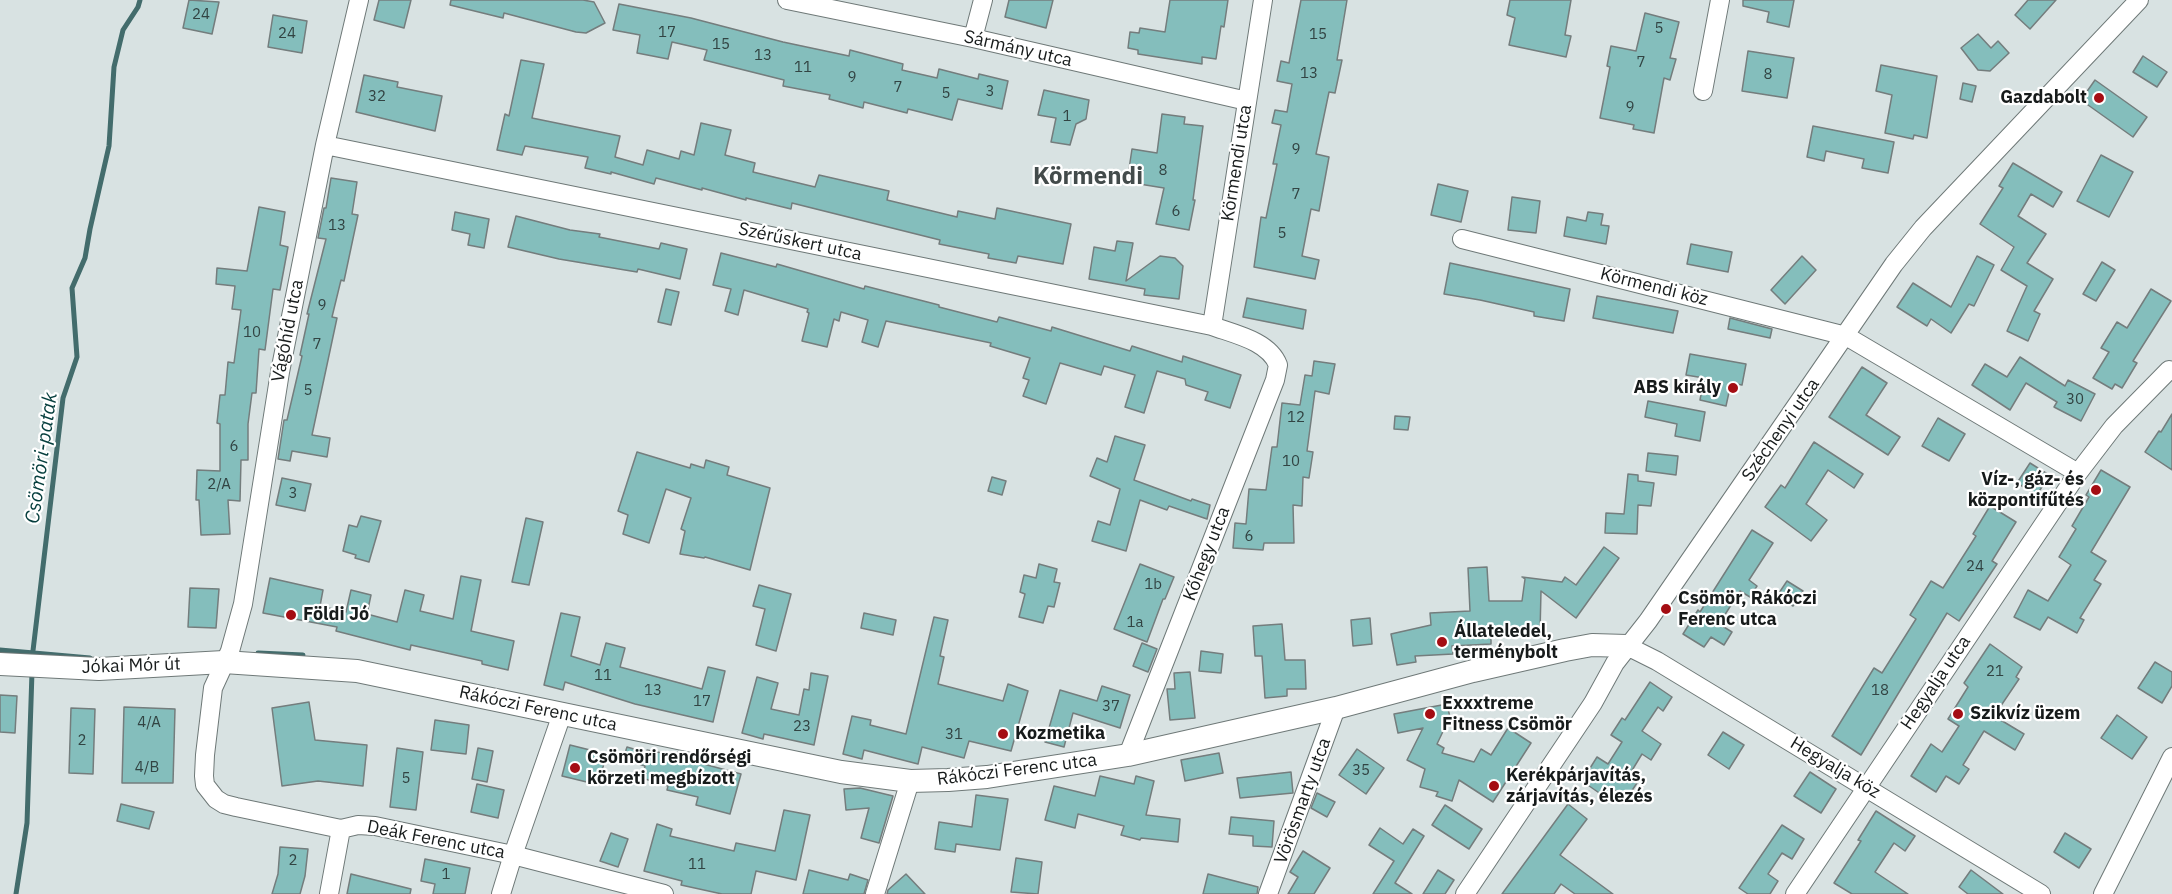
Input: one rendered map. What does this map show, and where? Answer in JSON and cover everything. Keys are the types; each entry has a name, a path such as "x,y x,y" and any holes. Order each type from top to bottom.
{"street":[{"name":"Vágóhíd utca","path":"210,793 205,785 204,776 213,688 230,651 243,604 280,372 325,145 359,0"},
{"name":"Sármány utca","path":"788,0 835,5 1247,101"},
{"path":"972,38 983,0"},
{"name":"Körmendi utca","path":"1212,326 1263,0"},
{"path":"1703,91 1720,0"},
{"name":"Széchenyi utca","path":"1465,894 1593,703 1615,663 1655,611 1894,264 1923,228 2139,0"},
{"name":"Szérűskert utca","path":"325,145 1212,326 1251,340 1270,352"},
{"name":"Körmendi köz","path":"1462,240 1846,336"},
{"path":"1846,336 2078,473"},
{"name":"Kőhegy utca","path":"1128,755 1277,374 1278,365 1270,352"},
{"name":"Hegyalja utca","path":"1795,894 2078,473 2114,426 2169,370"},
{"name":"Rákóczi Ferenc utca","path":"224,662 357,671 841,772 910,781 987,777 1128,755 1336,708 1473,671 1565,650 1592,645 1627,646"},
{"name":"Hegyalja köz","path":"1627,646 1657,661 2041,894"},
{"name":"Jókai Mór út","path":"20,665 99,669 224,662"},
{"name":"Vörösmarty utca","path":"1268,894 1336,708"},
{"path":"501,894 562,714"},
{"path":"2103,894 2172,757"},
{"path":"874,894 910,781"},
{"name":"Deák Ferenc utca","path":"210,793 224,804 341,829 358,825 375,826 513,855 664,894"},
{"path":"329,894 341,829"}],"building":[{"path":"189,0 219,2 212,34 183,28"},
{"path":"379,0 411,0 404,28 374,20"},
{"path":"451,0 583,0 594,2 605,23 586,33 576,32 504,13 503,18 450,5"},
{"path":"1009,0 1053,0 1046,28 1005,17"},
{"path":"1170,0 1228,0 1216,59 1202,57 1202,64 1138,54 1138,50 1128,48 1130,32 1139,33 1140,28 1165,32"},
{"path":"1301,0 1347,0 1337,60 1342,60 1335,93 1329,92 1316,154 1329,157 1319,211 1311,209 1302,256 1319,260 1315,279 1254,267 1261,217 1266,218 1277,164 1273,164 1281,125 1272,123 1275,110 1287,112 1292,84 1277,81 1281,61 1289,63"},
{"path":"1510,0 1571,0 1565,35 1571,36 1566,57 1509,45 1515,18 1507,15"},
{"path":"1743,0 1794,0 1789,27 1767,22 1769,12 1743,6"},
{"path":"2028,0 2056,0 2030,29 2015,15"},
{"path":"619,4 691,18 783,42 849,56 850,50 903,64 902,70 937,78 939,69 978,79 979,74 1008,81 1002,109 958,99 952,120 908,109 907,113 864,102 863,108 829,99 830,95 783,86 784,80 704,60 707,50 672,42 668,59 637,53 640,35 613,30"},
{"path":"1645,13 1679,22 1670,58 1676,59 1670,80 1664,78 1654,133 1633,129 1634,125 1600,118 1610,67 1607,66 1611,46 1636,51"},
{"path":"273,15 307,21 302,53 268,47"},
{"path":"1978,34 1991,48 1998,41 2009,53 1990,71 1978,70 1961,48"},
{"path":"1748,51 1794,58 1787,98 1742,91"},
{"path":"2143,56 2167,72 2157,87 2133,72"},
{"path":"521,60 544,64 532,118 620,136 615,157 643,165 647,150 679,159 681,151 694,155 701,123 731,130 725,155 755,163 753,172 815,187 819,175 889,191 887,200 957,217 958,211 995,219 997,208 1071,224 1063,264 1018,256 1016,263 988,258 989,254 939,244 940,240 792,203 791,209 656,178 654,184 611,172 611,174 585,168 588,157 525,146 522,155 497,150 505,114 509,116"},
{"path":"1881,65 1937,76 1927,138 1914,135 1913,139 1885,133 1892,95 1876,91"},
{"path":"364,75 398,82 397,87 442,96 435,131 356,112"},
{"path":"2095,80 2147,117 2133,137 2081,100"},
{"path":"1963,83 1976,86 1972,102 1960,99"},
{"path":"1044,90 1089,100 1086,119 1076,124 1070,145 1051,142 1056,118 1038,115"},
{"path":"1162,114 1185,117 1184,124 1203,126 1193,200 1195,200 1189,230 1156,224 1164,188 1127,182 1132,149 1157,153"},
{"path":"1813,126 1894,142 1888,173 1862,168 1864,159 1826,151 1824,161 1807,157"},
{"path":"2101,155 2133,172 2109,217 2077,201"},
{"path":"2013,163 2062,192 2053,207 2031,194 2018,216 2046,234 2027,263 2053,279 2034,311 2040,314 2028,341 2007,331 2027,286 2001,270 2014,247 1980,224 2003,188 1999,186"},
{"path":"331,178 357,182 352,214 358,215 344,281 341,280 332,317 337,318 312,435 330,438 327,457 292,451 290,461 278,459 284,420 287,420 302,356 300,355 309,314 307,314 326,239 318,238"},
{"path":"1438,184 1468,191 1461,222 1431,215"},
{"path":"1512,197 1540,201 1536,233 1508,230"},
{"path":"259,207 285,212 280,245 288,247 280,290 273,289 265,350 259,349 256,393 252,393 248,424 248,460 241,460 240,501 228,500 230,534 201,535 199,500 196,500 197,470 220,471 220,424 217,423 220,395 225,395 228,362 234,363 241,310 232,309 235,286 216,284 217,268 247,271"},
{"path":"455,212 489,219 484,248 468,245 470,234 452,230"},
{"path":"1588,212 1603,214 1601,225 1609,226 1606,244 1564,236 1567,217 1586,221"},
{"path":"516,216 659,249 661,243 687,249 680,279 638,269 637,272 559,259 508,247"},
{"path":"1117,241 1133,243 1126,281 1160,256 1175,258 1183,266 1179,299 1144,295 1145,289 1089,279 1094,247 1115,251"},
{"path":"1691,244 1732,252 1728,272 1687,264"},
{"path":"721,253 776,267 777,264 864,289 865,286 997,322 999,317 1051,331 1052,327 1130,351 1132,346 1182,362 1183,356 1241,375 1230,408 1205,400 1208,392 1186,385 1185,379 1157,371 1144,413 1125,407 1135,375 1104,366 1101,375 1060,363 1046,404 1023,396 1029,380 1023,378 1030,358 990,346 991,343 886,321 878,347 862,342 868,320 841,312 839,321 834,319 827,347 802,341 808,309 744,290 738,315 725,311 731,289 713,285"},
{"path":"1802,256 1816,270 1785,304 1771,290"},
{"path":"1977,256 1994,265 1974,306 1969,304 1951,333 1931,319 1927,326 1897,307 1913,283 1951,307"},
{"path":"2102,262 2115,270 2096,301 2083,294"},
{"path":"1450,263 1570,289 1564,321 1534,316 1534,312 1444,294"},
{"path":"666,289 679,292 671,325 658,322"},
{"path":"2151,289 2171,301 2133,361 2137,363 2122,388 2115,384 2112,389 2093,378 2109,352 2101,348 2117,322 2127,328"},
{"path":"1597,296 1678,311 1673,333 1593,318"},
{"path":"1247,298 1306,310 1303,329 1243,317"},
{"path":"1730,318 1772,329 1770,338 1728,329"},
{"path":"1690,354 1746,364 1742,385 1731,383 1726,406 1700,400 1704,378 1686,375"},
{"path":"2020,357 2065,386 2068,380 2095,394 2081,421 2054,407 2057,402 2026,383 2010,410 1972,385 1985,364 2007,377"},
{"path":"1314,361 1335,364 1329,394 1315,391 1307,451 1313,452 1309,478 1303,477 1302,506 1293,505 1294,543 1264,543 1263,550 1233,548 1235,523 1246,524 1249,489 1266,490 1272,447 1277,447 1282,403 1300,405 1305,375 1312,376"},
{"path":"1862,367 1887,383 1866,415 1900,437 1888,455 1829,417"},
{"path":"1648,401 1705,412 1700,441 1675,436 1677,424 1645,417"},
{"path":"2172,414 2172,470 2145,452"},
{"path":"1395,416 1410,417 1408,430 1394,429"},
{"path":"1938,418 1965,434 1949,461 1922,446"},
{"path":"1115,436 1145,445 1134,480 1191,501 1192,499 1210,505 1207,519 1169,506 1167,510 1140,500 1126,551 1092,541 1098,521 1110,525 1120,489 1090,476 1097,458 1107,462"},
{"path":"1814,442 1863,474 1854,488 1828,470 1806,504 1827,520 1811,541 1765,507 1781,485 1785,488"},
{"path":"637,452 690,468 691,464 704,468 706,460 729,467 727,475 770,488 750,570 705,557 680,554 685,531 681,529 691,498 666,489 649,543 623,534 628,515 618,511"},
{"path":"1648,453 1678,456 1676,475 1646,471"},
{"path":"2030,463 2049,475 2037,495 2017,483"},
{"path":"2101,470 2130,487 2091,552 2106,561 2094,580 2101,584 2080,618 2084,620 2077,633 2048,617 2040,630 2014,617 2028,590 2048,601 2071,565 2059,557 2076,529 2072,526 2089,497 2086,495"},
{"path":"1628,474 1638,475 1638,481 1654,483 1651,506 1638,505 1637,534 1605,533 1606,513 1624,514"},
{"path":"992,477 1006,481 1002,495 988,491"},
{"path":"282,478 311,484 305,511 276,505"},
{"path":"1990,506 2016,522 1992,561 1997,564 1959,621 1947,613 1861,755 1832,736 1874,668 1882,673 1916,619 1910,615 1931,581 1943,588 1976,536 1973,534"},
{"path":"361,516 381,521 369,562 343,551 349,525 357,527"},
{"path":"526,518 543,522 529,585 512,582"},
{"path":"1752,530 1773,543 1749,580 1757,586 1750,597 1740,591 1719,624 1732,632 1724,645 1711,637 1704,647 1683,634 1698,610 1700,612"},
{"path":"1604,547 1619,558 1576,618 1541,591 1540,633 1491,632 1491,644 1452,646 1453,654 1415,656 1416,662 1397,665 1391,634 1431,625 1430,613 1470,611 1468,568 1487,567 1489,601 1522,601 1525,579 1522,577 1562,582 1565,577 1576,585"},
{"path":"1039,564 1057,569 1054,582 1060,583 1054,607 1048,606 1043,623 1019,617 1025,594 1020,592 1024,575 1036,578"},
{"path":"1140,564 1174,577 1147,642 1114,629"},
{"path":"461,576 481,580 471,631 514,641 508,670 482,664 482,661 411,645 410,650 336,631 337,627 263,613 270,578 323,590 320,606 346,612 351,590 371,595 367,614 397,622 405,590 424,595 420,611 453,619"},
{"path":"1787,581 1803,591 1793,606 1777,596"},
{"path":"759,585 791,594 776,651 756,645 765,609 753,606"},
{"path":"190,588 219,589 216,628 188,627"},
{"path":"561,613 580,617 571,656 600,665 606,643 625,648 620,667 702,689 708,667 725,671 713,722 635,704 565,682 563,690 544,685"},
{"path":"864,613 896,620 893,635 861,628"},
{"path":"934,617 948,620 940,656 944,657 938,684 1003,701 1008,684 1028,691 1011,751 969,741 964,758 922,747 918,764 864,750 862,759 843,754 852,716 871,720 870,725 906,734"},
{"path":"1370,618 1372,644 1353,646 1351,620"},
{"path":"1282,624 1285,660 1305,660 1306,689 1287,689 1287,696 1265,698 1262,656 1255,656 1253,626"},
{"path":"1142,643 1157,649 1148,672 1133,666"},
{"path":"1990,644 2022,667 2016,677 2019,679 1994,716 2024,734 2015,750 1984,731 1963,765 1969,769 1959,784 1946,776 1936,792 1911,776 1931,744 1942,752 1959,726 1948,719 1968,687 1964,683"},
{"path":"1201,651 1223,654 1221,673 1199,671"},
{"path":"2155,662 2172,672 2172,686 2162,703 2138,688"},
{"path":"1190,672 1195,718 1170,720 1167,689 1175,689 1174,673"},
{"path":"811,673 828,676 814,745 764,734 763,739 742,733 757,677 778,683 771,709 799,715 804,689 809,690"},
{"path":"1650,682 1672,697 1663,711 1658,707 1642,731 1661,744 1651,760 1642,754 1628,777 1637,783 1627,798 1611,788 1605,797 1582,781 1597,757 1608,764 1622,742 1611,735 1622,718 1625,720"},
{"path":"1102,686 1130,695 1120,728 1073,713 1064,747 1045,742 1060,690 1097,701"},
{"path":"0,695 17,696 15,733 0,732"},
{"path":"309,702 315,740 367,745 363,786 318,781 282,786 272,708"},
{"path":"1447,704 1451,722 1447,723 1437,744 1444,748 1442,753 1474,762 1481,749 1491,755 1508,728 1531,743 1493,802 1459,780 1452,801 1436,796 1438,792 1420,787 1425,769 1407,760 1423,728 1398,733 1394,714"},
{"path":"124,707 175,709 173,783 122,783"},
{"path":"71,708 95,709 93,774 69,773"},
{"path":"2117,715 2147,737 2132,759 2101,738"},
{"path":"435,720 469,725 466,754 431,750"},
{"path":"1723,732 1744,745 1729,769 1708,755"},
{"path":"570,745 606,754 599,785 562,776"},
{"path":"627,747 647,753 647,750 677,756 678,752 697,756 696,762 741,774 730,814 696,805 698,797 667,790 668,786 642,778 645,766 623,759"},
{"path":"397,748 423,752 416,810 390,807"},
{"path":"478,748 493,751 487,782 472,779"},
{"path":"1357,749 1384,768 1366,794 1339,775"},
{"path":"1219,753 1223,773 1185,781 1181,760"},
{"path":"1291,772 1293,793 1240,798 1237,778"},
{"path":"1810,772 1836,789 1821,813 1794,796"},
{"path":"1100,776 1134,784 1136,776 1154,781 1146,815 1180,819 1178,842 1141,838 1140,840 1121,835 1124,826 1078,814 1075,828 1045,820 1054,786 1095,796"},
{"path":"477,784 504,790 498,818 471,812"},
{"path":"860,788 893,796 879,843 861,838 869,808 846,810 844,789"},
{"path":"1317,793 1335,802 1327,817 1311,808"},
{"path":"976,795 1008,799 1000,850 956,844 955,852 935,849 939,822 972,827"},
{"path":"121,804 154,812 149,829 117,821"},
{"path":"1568,804 1587,819 1560,855 1613,894 1575,894 1561,884 1554,894 1502,894"},
{"path":"1445,805 1482,829 1469,849 1432,825"},
{"path":"784,810 810,815 796,880 756,871 751,894 722,894 681,885 682,881 644,871 657,824 672,829 670,836 734,851 736,843 775,851"},
{"path":"1876,811 1915,836 1905,851 1894,843 1875,872 1908,894 1852,894 1834,883 1861,841 1858,840"},
{"path":"1231,817 1274,821 1272,847 1253,846 1253,836 1229,834"},
{"path":"1782,825 1804,839 1792,859 1782,853 1768,874 1778,881 1770,894 1748,894 1739,888"},
{"path":"1380,828 1403,844 1413,829 1424,836 1395,883 1412,894 1373,894 1394,861 1369,845"},
{"path":"611,833 628,839 618,867 600,861"},
{"path":"2065,833 2091,849 2079,868 2054,852"},
{"path":"280,847 308,849 300,894 272,894 278,874"},
{"path":"1303,851 1330,868 1314,894 1288,894 1298,877 1290,872"},
{"path":"1016,858 1042,862 1038,894 1011,892"},
{"path":"425,859 470,868 465,894 433,894 435,884 421,881"},
{"path":"809,870 848,880 850,874 868,880 864,894 803,894"},
{"path":"1438,870 1454,880 1445,894 1423,894"},
{"path":"1971,870 2003,894 1968,894 1959,887"},
{"path":"351,874 411,889 410,894 347,894"},
{"path":"906,874 925,894 887,894 888,890"},
{"path":"1208,874 1258,887 1257,894 1203,894"}],"waterway":[{"name":"Csömöri-patak","path":"32,659 63,398 77,357 72,288 85,258 109,146 114,67 123,30 140,0"},
{"path":"0,650 90,658"},
{"path":"258,653 303,655"},
{"name":"Csömöri-patak","path":"16,894 27,823 32,672"}],"place":[{"name":"Gazdabolt","path":"2099,98"},
{"name":"ABS király","path":"1733,388"},
{"name":"Víz-, gáz- és központifűtés","path":"2096,490"},
{"name":"Csömör, Rákóczi Ferenc utca","path":"1666,609"},
{"name":"Földi Jó","path":"291,615"},
{"name":"Állateledel, terménybolt","path":"1442,642"},
{"name":"Exxxtreme Fitness Csömör","path":"1430,714"},
{"name":"Szikvíz üzem","path":"1958,714"},
{"name":"Kozmetika","path":"1003,734"},
{"name":"Csömöri rendőrségi körzeti megbízott","path":"575,768"},
{"name":"Kerékpárjavítás, zárjavítás, élezés","path":"1494,786"}],"district":[{"name":"Körmendi","path":"1088,177"}]}
